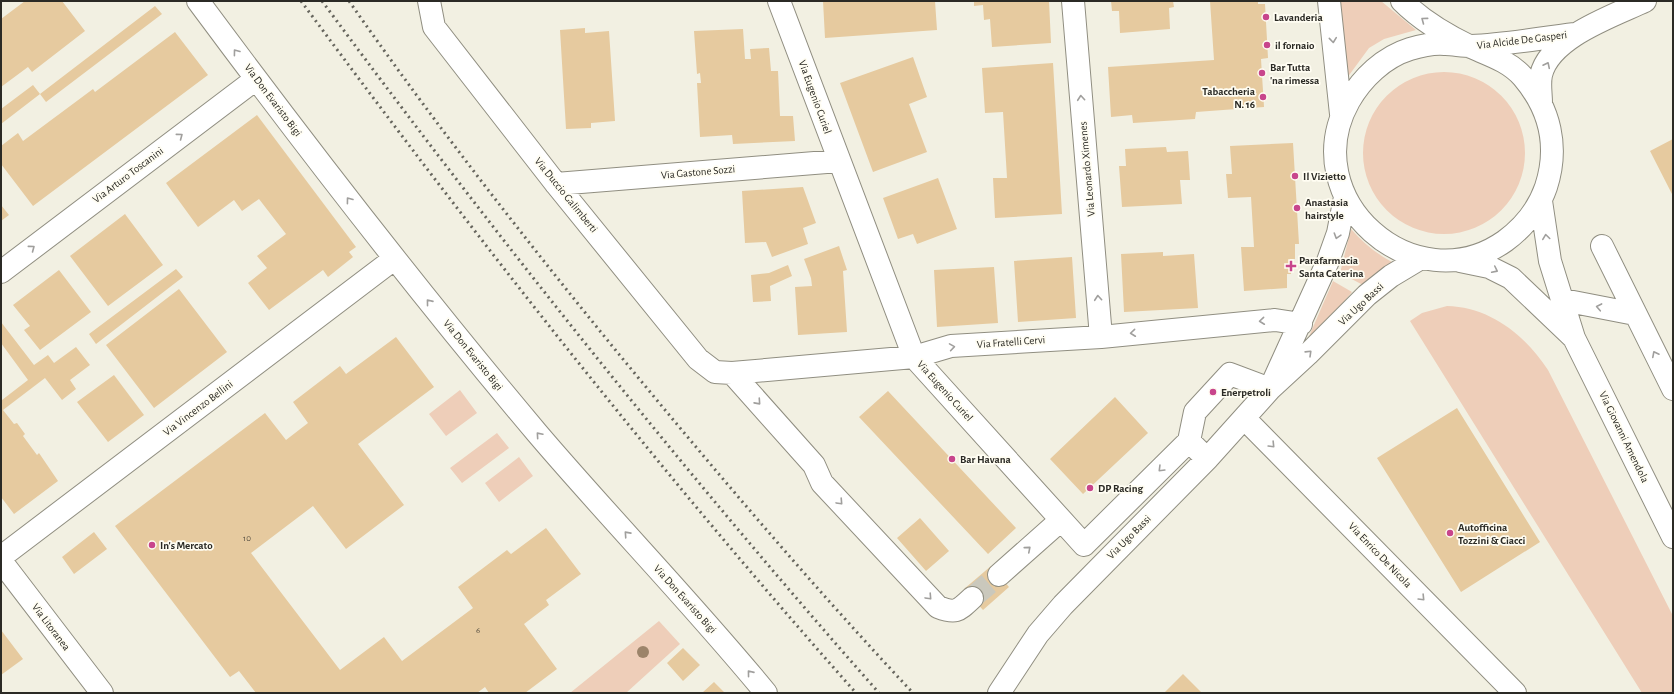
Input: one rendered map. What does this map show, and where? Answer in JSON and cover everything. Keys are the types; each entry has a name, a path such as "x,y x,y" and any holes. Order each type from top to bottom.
{"street":[{"name":"Via Don Evaristo Bigi","path":"198,1 394,260 540,436 734,653 766,693"},
{"name":"Via Duccio Galimberti","path":"429,1 434,27 556,184 698,359 715,372 728,374"},
{"name":"Via Eugenio Curiel","path":"779,1 914,357 1084,545 1189,441"},
{"name":"Via Leonardo Ximenes","path":"1073,1 1101,337"},
{"name":"Via Ugo Bassi","path":"1329,1 1341,114"},
{"name":"Via Ugo Bassi","path":"1402,1 1431,25 1470,46 1498,58 1522,76 1541,103 1551,133 1552,168 1541,201 1520,230 1491,250 1457,260 1421,258 1390,246 1363,225 1345,198 1336,170 1335,142 1341,114 1357,86 1380,64 1409,49 1441,43 1470,46"},
{"name":"Via Alcide De Gasperi","path":"1541,103 1541,75 1550,57 1575,34 1645,1"},
{"name":"Via Alcide De Gasperi","path":"1470,46 1575,34"},
{"name":"Via Arturo Toscanini","path":"1,272 256,78"},
{"name":"Via Gastone Sozzi","path":"556,184 839,161"},
{"name":"Via Ugo Bassi","path":"1270,389 1301,324 1338,234 1345,198"},
{"name":"Via Giovanni Amendola","path":"1541,201 1550,261 1574,338 1673,536"},
{"path":"1602,246 1673,389"},
{"name":"Via Ugo Bassi","path":"999,693 1038,634 1063,605 1208,458 1270,389 1308,354 1367,295 1391,276 1421,258"},
{"name":"Via Vincenzo Bellini","path":"1,557 394,260"},
{"name":"Via Giovanni Amendola","path":"1457,260 1489,267 1511,278 1574,338"},
{"path":"1563,300 1635,314"},
{"name":"Via Fratelli Cervi","path":"728,374 914,357 951,346 1101,337 1275,320 1301,324"},
{"path":"728,374 814,464 822,483 938,607 950,612 959,610 972,598"},
{"path":"1208,458 1189,441 1195,412 1230,374 1270,389"},
{"name":"Via Enrico De Nicola","path":"1244,418 1514,693"},
{"path":"999,575 1061,520"},
{"name":"Via Litoranea","path":"1,561 102,693"}],"shaded area":[{"path":"1339,1 1381,1 1416,30 1384,39 1369,48 1347,78"},
{"path":"1436,72 1452,72 1475,78 1495,90 1507,102 1519,122 1525,145 1525,161 1519,184 1507,204 1495,216 1475,228 1452,234 1436,234 1413,228 1393,216 1381,204 1369,184 1363,161 1363,145 1369,122 1381,102 1393,90 1413,78"},
{"path":"1351,229 1372,249 1396,264 1365,286 1340,273"},
{"path":"1333,281 1352,292 1310,343 1307,341"},
{"path":"1447,306 1478,312 1492,317 1505,325 1529,345 1548,370 1673,616 1673,693 1642,693 1410,321 1422,313"},
{"path":"460,390 477,413 446,436 429,414"},
{"path":"497,433 509,448 462,483 450,468"},
{"path":"519,457 533,476 499,502 485,483"},
{"path":"659,621 680,644 626,693 570,693"}],"building":[{"path":"25,1 62,1 85,31 32,72 28,67 1,87 1,19"},
{"path":"823,1 935,1 937,30 825,38"},
{"path":"974,1 1049,1 1051,43 992,47 990,19 984,20 983,5 974,6"},
{"path":"1111,1 1173,1 1174,7 1169,8 1170,29 1120,33 1119,11 1112,11"},
{"path":"1210,1 1258,1 1258,4 1265,4 1268,58 1261,59 1264,107 1196,112 1195,119 1133,123 1132,115 1111,117 1108,67 1214,60"},
{"path":"155,6 162,14 46,102 40,94"},
{"path":"585,28 585,33 609,31 615,121 591,123 591,128 566,129 560,30"},
{"path":"743,29 745,59 751,59 750,49 769,48 771,71 778,71 780,116 793,116 795,141 733,144 732,135 700,137 697,83 701,83 700,73 697,74 694,31"},
{"path":"175,32 208,75 33,206 1,164 1,146 18,133 23,141 93,89 95,92"},
{"path":"913,57 927,97 909,104 927,152 873,172 840,83"},
{"path":"1053,63 1062,214 995,218 993,178 1007,178 1003,112 985,113 982,68"},
{"path":"33,85 40,94 1,124 1,109"},
{"path":"257,115 356,247 349,252 353,257 328,277 323,270 269,310 248,283 267,268 257,256 286,234 259,199 242,211 234,200 198,227 166,183"},
{"path":"1673,139 1673,196 1650,151"},
{"path":"1293,143 1299,244 1295,244 1295,259 1290,259 1291,274 1287,274 1287,288 1244,291 1241,247 1254,247 1251,197 1228,198 1226,174 1232,174 1230,146"},
{"path":"1166,147 1167,152 1188,151 1190,180 1180,180 1182,204 1122,207 1119,166 1126,166 1125,149"},
{"path":"938,178 957,229 917,244 913,234 898,239 883,198"},
{"path":"803,187 816,223 803,228 808,244 772,257 766,242 745,243 742,191"},
{"path":"1,205 9,215 1,221"},
{"path":"125,214 163,265 108,306 70,256"},
{"path":"839,246 847,270 843,271 847,332 798,335 795,287 812,286 811,278 804,259"},
{"path":"1163,252 1163,256 1194,254 1198,308 1124,312 1121,254"},
{"path":"1072,257 1076,318 1018,322 1014,261"},
{"path":"788,265 792,276 770,286 771,301 753,302 751,275 769,273"},
{"path":"994,267 998,323 937,327 934,270"},
{"path":"176,269 183,277 96,344 89,334"},
{"path":"59,270 91,312 40,350 24,330 30,326 13,305"},
{"path":"179,289 227,352 154,408 106,345"},
{"path":"1,322 34,365 48,355 54,363 76,347 90,365 70,380 76,389 62,400 45,378 3,410 14,424 17,423 25,434 23,436 37,455 39,453 58,481 14,514 1,497 1,398 2,400 28,380 1,343"},
{"path":"396,337 434,387 358,444 404,505 346,549 313,506 251,553 340,670 384,637 402,661 473,608 458,587 507,550 511,554 546,528 581,574 546,600 549,605 524,624 557,669 525,693 489,693 485,687 477,693 256,693 239,671 230,677 115,526 265,413 286,440 308,423 293,402 340,366 346,374"},
{"path":"114,375 144,415 108,442 77,402"},
{"path":"888,391 1016,528 988,554 859,417"},
{"path":"1115,397 1148,433 1083,494 1050,459"},
{"path":"1457,408 1540,542 1461,592 1377,458"},
{"path":"920,518 949,551 926,571 897,538"},
{"path":"94,532 107,549 74,574 62,557"},
{"path":"991,566 1009,587 983,610 964,589"},
{"path":"1,630 23,659 1,675"},
{"path":"683,648 700,665 683,681 667,663"},
{"path":"1183,674 1202,693 1164,693"},
{"path":"714,682 725,693 702,693"}],"tunnel":[{"path":"972,598 999,575"}],"railway":[{"path":"301,1 434,178 571,353 711,525 856,693"},
{"path":"322,1 388,90 593,353 734,525 879,693"},
{"path":"349,1 412,89 478,176 613,347 760,522 835,608 913,693"}],"place":[{"name":"Lavanderia","path":"1266,17"},
{"name":"il fornaio","path":"1267,45"},
{"name":"Bar Tutta 'na rimessa","path":"1262,73"},
{"name":"Tabaccheria N. 16","path":"1263,97"},
{"name":"Il Vizietto","path":"1295,176"},
{"name":"Anastasia hairstyle","path":"1297,208"},
{"name":"Parafarmacia Santa Caterina","path":"1291,266"},
{"name":"Enerpetroli","path":"1213,392"},
{"name":"Bar Havana","path":"952,459"},
{"name":"DP Racing","path":"1090,488"},
{"name":"Autofficina Tozzini & Ciacci","path":"1450,533"},
{"name":"In's Mercato","path":"152,545"}]}
